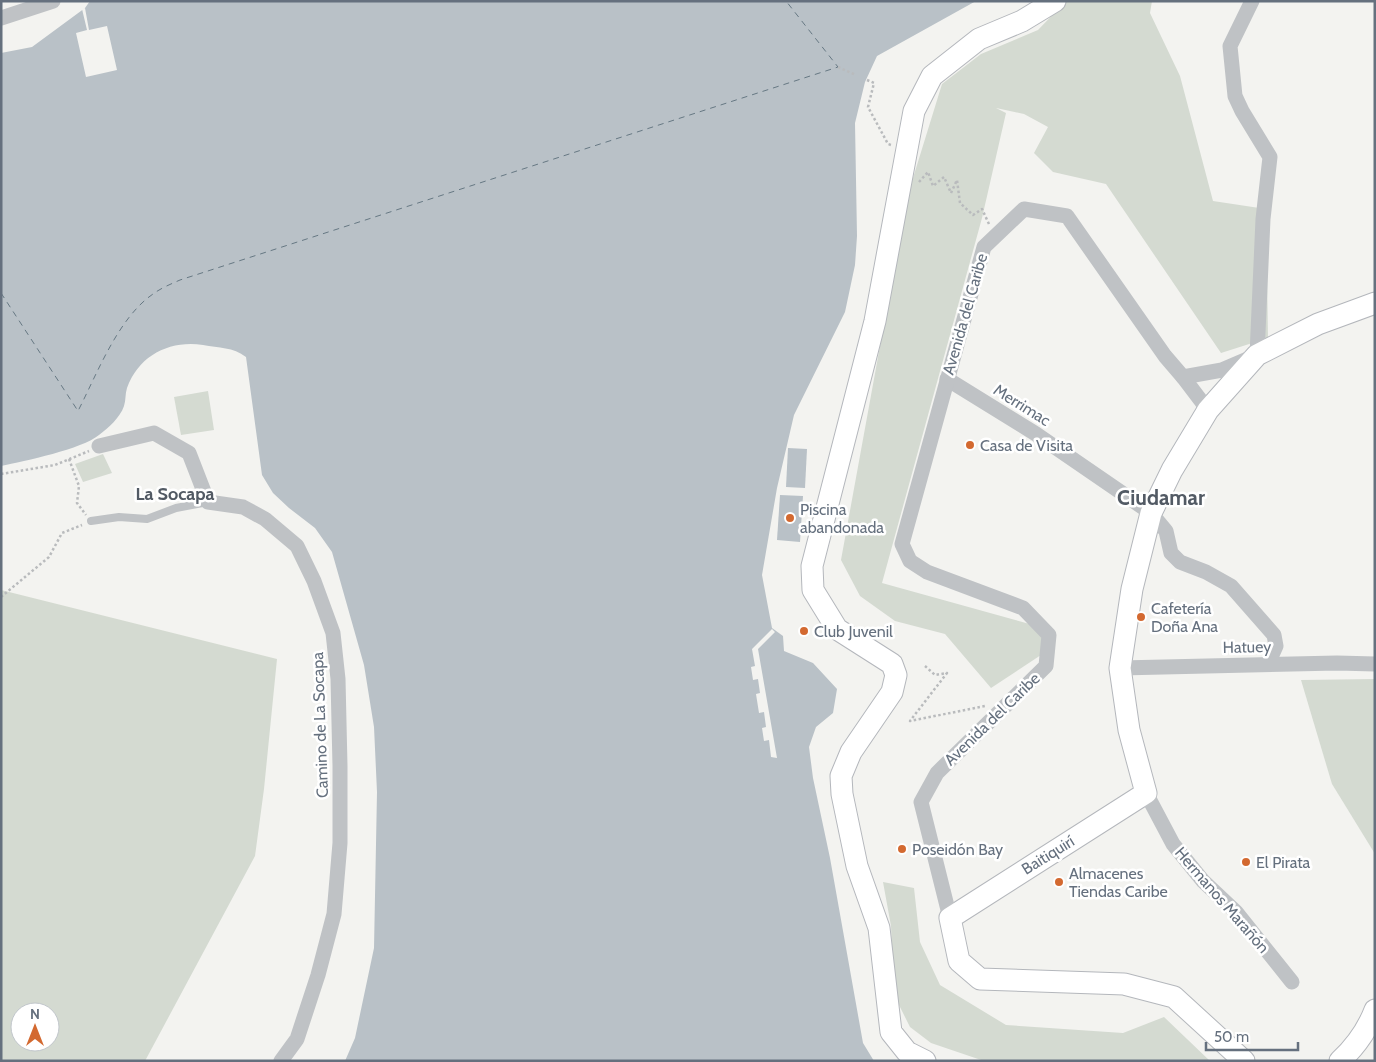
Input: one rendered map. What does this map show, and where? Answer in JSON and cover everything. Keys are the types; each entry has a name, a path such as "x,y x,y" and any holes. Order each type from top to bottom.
{"street":[{"path":"1,18 53,1"},
{"path":"926,1061 907,1052 891,1032 878,928 857,866 842,794 841,776 851,752 892,692 896,676 892,664 836,628 813,590 812,566 875,321 914,111 932,76 979,39 1022,21 1055,1"},
{"path":"1184,377 1222,370 1257,356 1263,219 1270,157 1235,96 1230,46 1252,1"},
{"name":"Avenida del Caribe","path":"1208,410 1184,377 1165,356 1067,216 1024,209 984,247 902,544 910,562 927,572 1023,608 1049,635 1046,666 936,773 921,802 950,918 958,961 980,979 1124,984 1174,997 1244,1061"},
{"name":"Hermanos Marañón","path":"1292,982 1236,912 1203,881 1173,844 1146,793 1129,730 1120,668 1132,589 1151,513 1172,470 1208,410 1257,356 1318,324 1375,303"},
{"name":"Merrimac","path":"947,379 1036,434 1151,513 1166,531 1171,553 1180,562 1206,572 1231,586 1274,635 1276,646 1268,664"},
{"path":"100,446 154,434 168,440 189,453 208,502"},
{"name":"Camino de La Socapa","path":"208,502 243,506 265,519 297,546 314,581 334,642 338,679 340,843 334,914 318,975 297,1039 280,1061"},
{"name":"Hatuey","path":"1120,668 1268,664 1375,664"},
{"name":"Baitiquirí","path":"950,918 1146,793"},
{"path":"1340,1061 1354,1049 1375,1010"}],"lane":[{"path":"92,521 119,517 147,519 176,508 208,502"}],"path":[{"path":"838,67 856,75"},
{"path":"867,80 874,83 868,107 888,144"},
{"path":"916,173 919,182 928,172 933,186 944,177 950,193 957,180 960,203 973,215 982,208"},
{"path":"1,474 55,464 100,446"},
{"path":"1,597 49,556 62,534 92,521 77,503 79,486 69,459"},
{"path":"926,666 935,675 947,673 910,721 1010,701"}],"shaded area":[{"path":"90,1 976,1 877,56 865,82 855,123 857,236 855,265 845,312 794,415 777,488 762,575 772,628 783,636 784,651 813,663 837,689 833,713 816,727 809,747 813,778 830,858 863,1043 874,1061 345,1061 355,1038 374,948 377,792 374,727 364,665 332,552 315,528 273,493 262,475 246,357 231,350 191,344 179,345 157,352 139,367 132,376 127,388 125,404 120,415 99,435 67,450 1,466 1,53 32,47 85,8"},
{"path":"1066,1 1152,1 1150,13 1180,76 1213,201 1266,209 1268,338 1221,353 1106,184 1053,172 1034,153 1048,127 1024,114 996,108 1006,113 982,218 882,583 1044,628 1041,655 991,688 945,634 895,621 860,596 841,560 913,165 913,178 942,84 981,54 1038,30"},
{"path":"208,391 214,430 181,435 174,397"},
{"name":"Piscina abandonada","path":"788,448 807,449 805,488 786,487"},
{"path":"103,454 112,473 83,482 75,464"},
{"name":"Piscina abandonada","path":"780,495 803,496 800,542 777,540"},
{"path":"1,590 277,659 264,789 255,856 145,1061 1,1061"},
{"path":"1375,679 1375,854 1332,784 1301,680"},
{"path":"883,882 914,888 920,942 940,985 1006,1025 1123,1033 1164,1017 1210,1061 984,1061 931,1043 910,1027 894,995 891,926"}],"pier":[{"path":"85,8 89,30 107,26 117,70 86,77 76,33 87,30 82,9"},
{"path":"772,629 775,632 758,649 777,758 771,757 769,740 764,741 762,728 766,727 764,712 759,713 756,694 760,693 758,679 753,680 751,667 755,666 752,649"}],"ferry route":[{"path":"1,293 78,411 101,364 129,317 153,294 180,280 838,67 786,1"}],"place":[{"name":"Casa de Visita","path":"970,445"},
{"name":"Piscina abandonada","path":"790,518"},
{"name":"Cafetería Doña Ana","path":"1141,617"},
{"name":"Club Juvenil","path":"804,631"},
{"name":"Poseidón Bay","path":"902,849"},
{"name":"El Pirata","path":"1246,862"},
{"name":"Almacenes Tiendas Caribe","path":"1059,882"}],"district":[{"name":"La Socapa","path":"175,494"},
{"name":"Ciudamar","path":"1161,497"}]}
